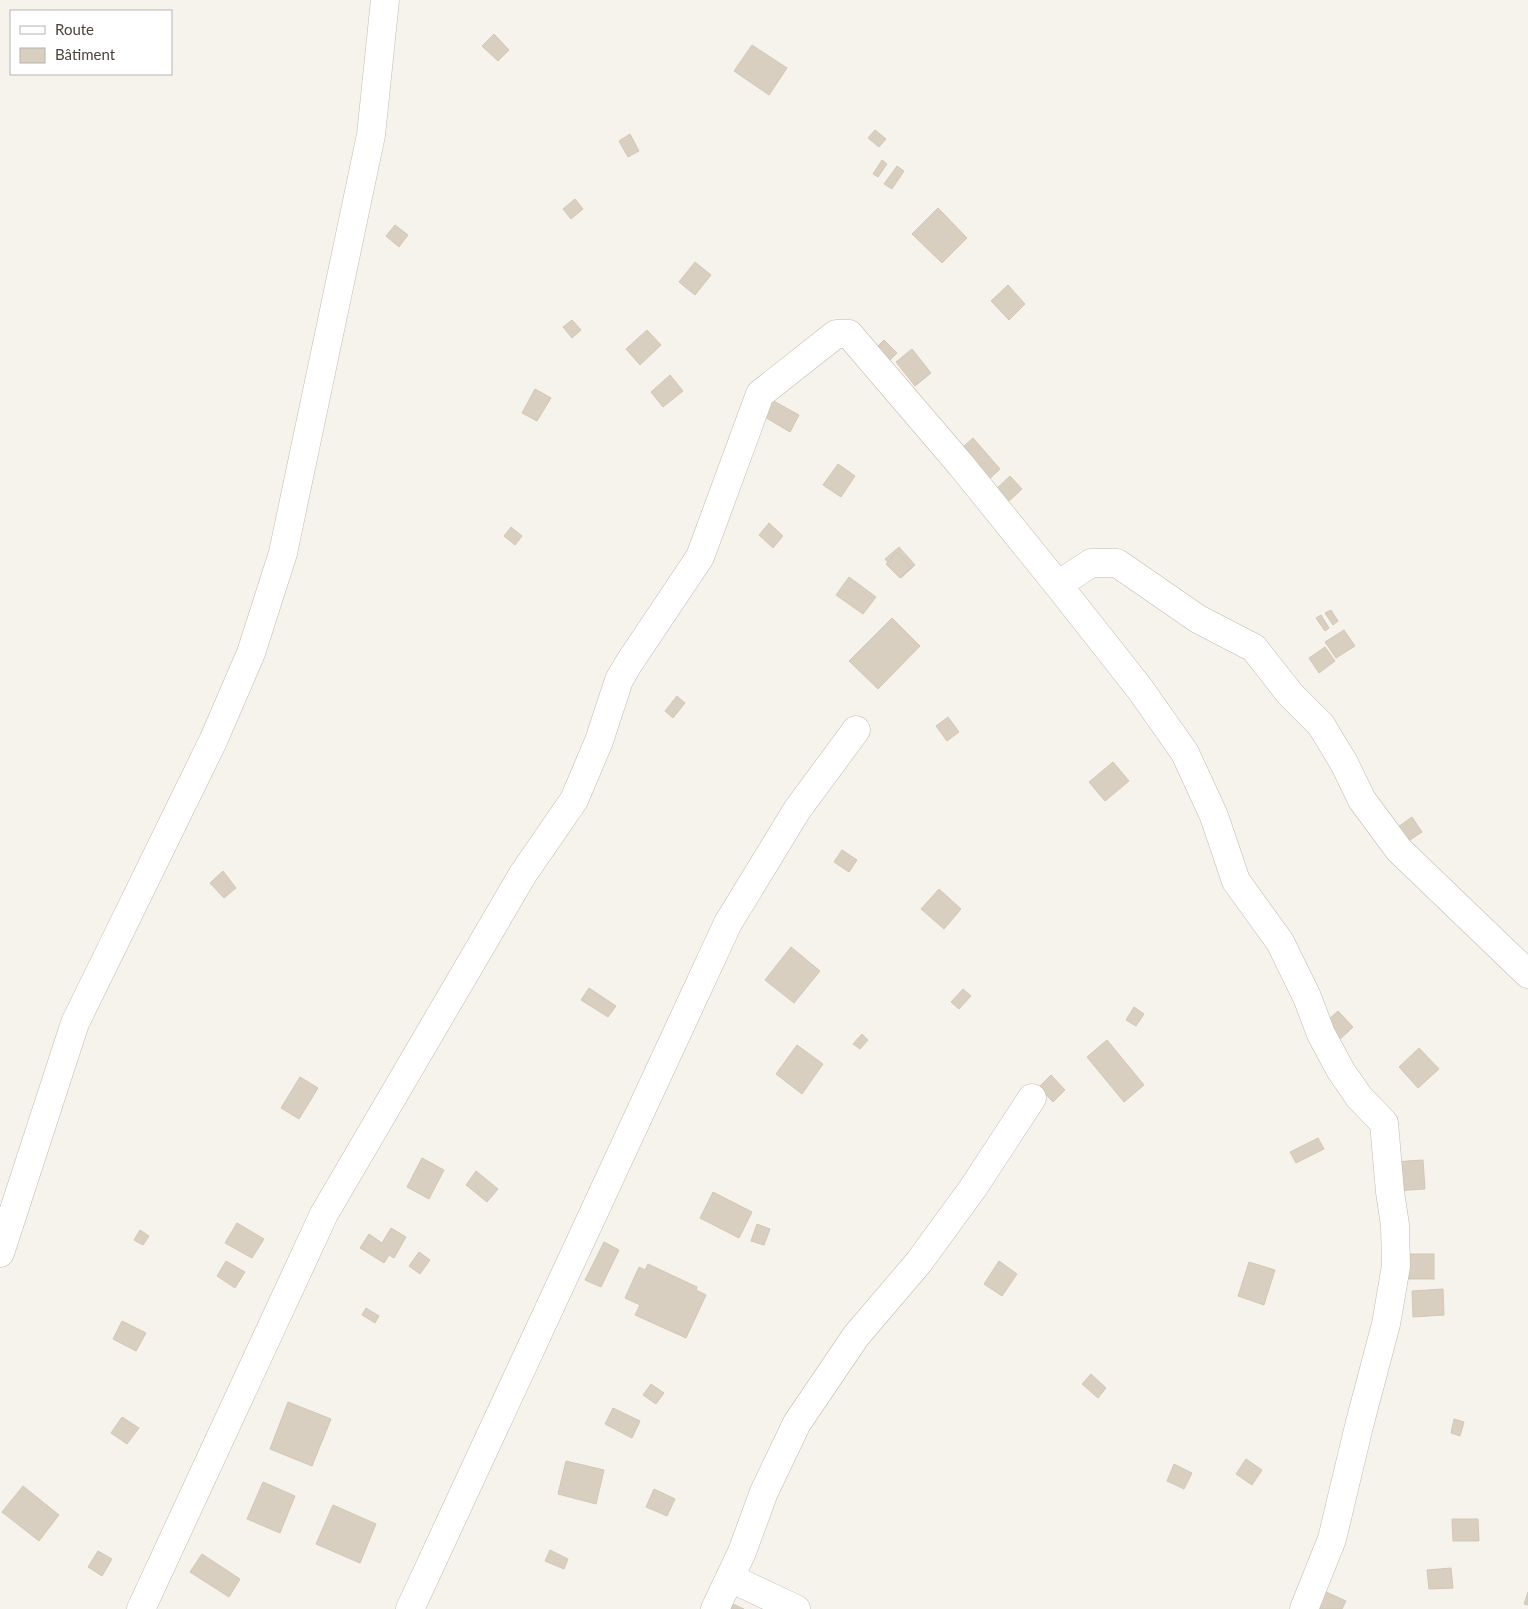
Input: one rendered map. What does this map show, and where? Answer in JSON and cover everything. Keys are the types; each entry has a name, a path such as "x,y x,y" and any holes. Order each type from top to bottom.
{"street":[{"path":"0,1253 74,1023 213,741 251,653 283,553 371,135 385,0"},
{"path":"141,1609 324,1214 523,874 574,800 599,741 619,680 700,557 760,394 836,334 849,334 961,465 1140,689 1185,753 1214,816 1236,881 1280,942 1307,996 1321,1034 1341,1071 1359,1097 1384,1123 1395,1225 1396,1266 1386,1324 1358,1426 1332,1539 1304,1609"},
{"path":"1058,585 1091,563 1117,563 1198,619 1254,648 1290,694 1322,725 1344,763 1362,800 1400,850 1528,974"},
{"path":"410,1609 728,923 797,810 856,730"},
{"path":"715,1609 742,1552 764,1492 797,1423 856,1336 919,1262 973,1188 1032,1098"},
{"path":"730,1578 796,1609"}],"building":[{"path":"494,34 509,50 498,61 482,46"},
{"path":"752,45 787,68 769,95 734,71"},
{"path":"875,130 886,139 879,147 868,138"},
{"path":"630,134 639,151 628,157 619,141"},
{"path":"882,160 887,164 878,177 873,174"},
{"path":"897,166 904,171 892,189 884,184"},
{"path":"575,199 583,209 571,219 563,209"},
{"path":"938,208 967,238 942,263 912,234"},
{"path":"395,225 408,235 399,247 386,236"},
{"path":"695,262 711,275 695,295 679,282"},
{"path":"1008,285 1025,304 1009,320 991,301"},
{"path":"572,320 581,330 572,338 563,327"},
{"path":"647,330 661,345 640,365 626,349"},
{"path":"884,340 897,353 889,361 876,348"},
{"path":"912,349 931,373 915,386 896,362"},
{"path":"670,375 683,391 663,407 651,392"},
{"path":"535,389 551,398 537,421 522,413"},
{"path":"772,400 799,415 790,432 763,416"},
{"path":"973,438 1000,469 983,485 955,454"},
{"path":"838,464 855,476 841,497 823,485"},
{"path":"1010,476 1022,489 1005,505 993,492"},
{"path":"769,523 783,536 773,548 759,535"},
{"path":"511,527 522,536 515,545 504,536"},
{"path":"899,547 915,565 901,578 885,559"},
{"path":"897,552 911,567 900,578 886,564"},
{"path":"849,577 876,597 863,614 836,595"},
{"path":"1331,610 1338,621 1333,625 1325,613"},
{"path":"1321,615 1329,628 1325,631 1316,618"},
{"path":"892,618 920,646 878,689 849,661"},
{"path":"1344,630 1355,646 1336,658 1325,642"},
{"path":"1325,647 1335,661 1319,673 1309,658"},
{"path":"677,696 685,703 673,718 665,711"},
{"path":"948,717 959,732 947,741 936,726"},
{"path":"1113,762 1129,781 1105,801 1089,782"},
{"path":"1412,817 1422,832 1401,846 1391,832"},
{"path":"842,850 857,860 849,872 834,862"},
{"path":"223,871 236,888 224,898 210,883"},
{"path":"939,889 961,909 944,929 921,909"},
{"path":"791,947 820,971 794,1003 765,980"},
{"path":"589,988 616,1006 608,1017 581,1000"},
{"path":"963,989 971,996 959,1009 951,1002"},
{"path":"1134,1007 1144,1014 1136,1026 1126,1020"},
{"path":"1338,1011 1353,1027 1335,1044 1319,1028"},
{"path":"862,1034 868,1040 860,1049 853,1044"},
{"path":"1107,1040 1144,1085 1124,1102 1087,1057"},
{"path":"797,1045 823,1064 802,1094 776,1074"},
{"path":"1419,1048 1439,1069 1418,1088 1399,1067"},
{"path":"1051,1075 1065,1090 1053,1102 1039,1087"},
{"path":"300,1077 318,1088 299,1119 281,1108"},
{"path":"1318,1138 1324,1149 1296,1163 1290,1152"},
{"path":"422,1158 444,1170 429,1199 407,1187"},
{"path":"1423,1160 1425,1189 1393,1191 1392,1162"},
{"path":"476,1171 498,1189 487,1202 466,1185"},
{"path":"713,1192 752,1212 739,1238 700,1218"},
{"path":"237,1223 264,1239 252,1258 225,1243"},
{"path":"757,1224 770,1229 764,1245 751,1241"},
{"path":"391,1228 406,1237 394,1258 389,1255 384,1263 360,1248 369,1234 382,1243"},
{"path":"140,1230 149,1236 143,1245 134,1240"},
{"path":"604,1242 619,1250 601,1287 585,1280"},
{"path":"419,1252 430,1260 420,1274 409,1266"},
{"path":"1407,1254 1434,1254 1434,1279 1407,1279"},
{"path":"226,1261 245,1272 235,1288 217,1276"},
{"path":"999,1261 1017,1274 1002,1296 984,1284"},
{"path":"1249,1262 1275,1270 1264,1305 1238,1296"},
{"path":"648,1264 697,1287 696,1290 706,1295 686,1338 635,1315 640,1305 625,1298 639,1267 645,1270"},
{"path":"1443,1289 1444,1315 1413,1317 1412,1291"},
{"path":"366,1308 379,1316 375,1323 362,1315"},
{"path":"122,1321 146,1333 136,1351 113,1339"},
{"path":"1091,1374 1106,1388 1098,1398 1082,1384"},
{"path":"651,1384 664,1393 656,1404 643,1395"},
{"path":"288,1402 331,1419 312,1466 270,1449"},
{"path":"613,1408 640,1421 632,1438 605,1424"},
{"path":"122,1417 139,1428 127,1444 111,1433"},
{"path":"1454,1419 1464,1422 1460,1436 1451,1433"},
{"path":"1246,1459 1262,1470 1252,1485 1236,1474"},
{"path":"566,1461 604,1470 596,1504 558,1494"},
{"path":"1174,1464 1192,1473 1184,1489 1167,1481"},
{"path":"263,1482 295,1496 280,1533 247,1519"},
{"path":"23,1486 59,1515 39,1541 2,1512"},
{"path":"654,1489 675,1499 667,1516 646,1507"},
{"path":"333,1505 376,1524 360,1563 316,1544"},
{"path":"1452,1519 1478,1519 1479,1541 1453,1541"},
{"path":"550,1550 568,1559 564,1569 545,1561"},
{"path":"98,1551 112,1559 102,1576 88,1567"},
{"path":"202,1554 240,1579 229,1597 190,1572"},
{"path":"1451,1568 1453,1588 1429,1589 1427,1570"},
{"path":"1324,1591 1346,1601 1342,1609 1317,1609"},
{"path":"1528,1592 1528,1605 1524,1604"},
{"path":"733,1604 744,1609 731,1609"}]}
